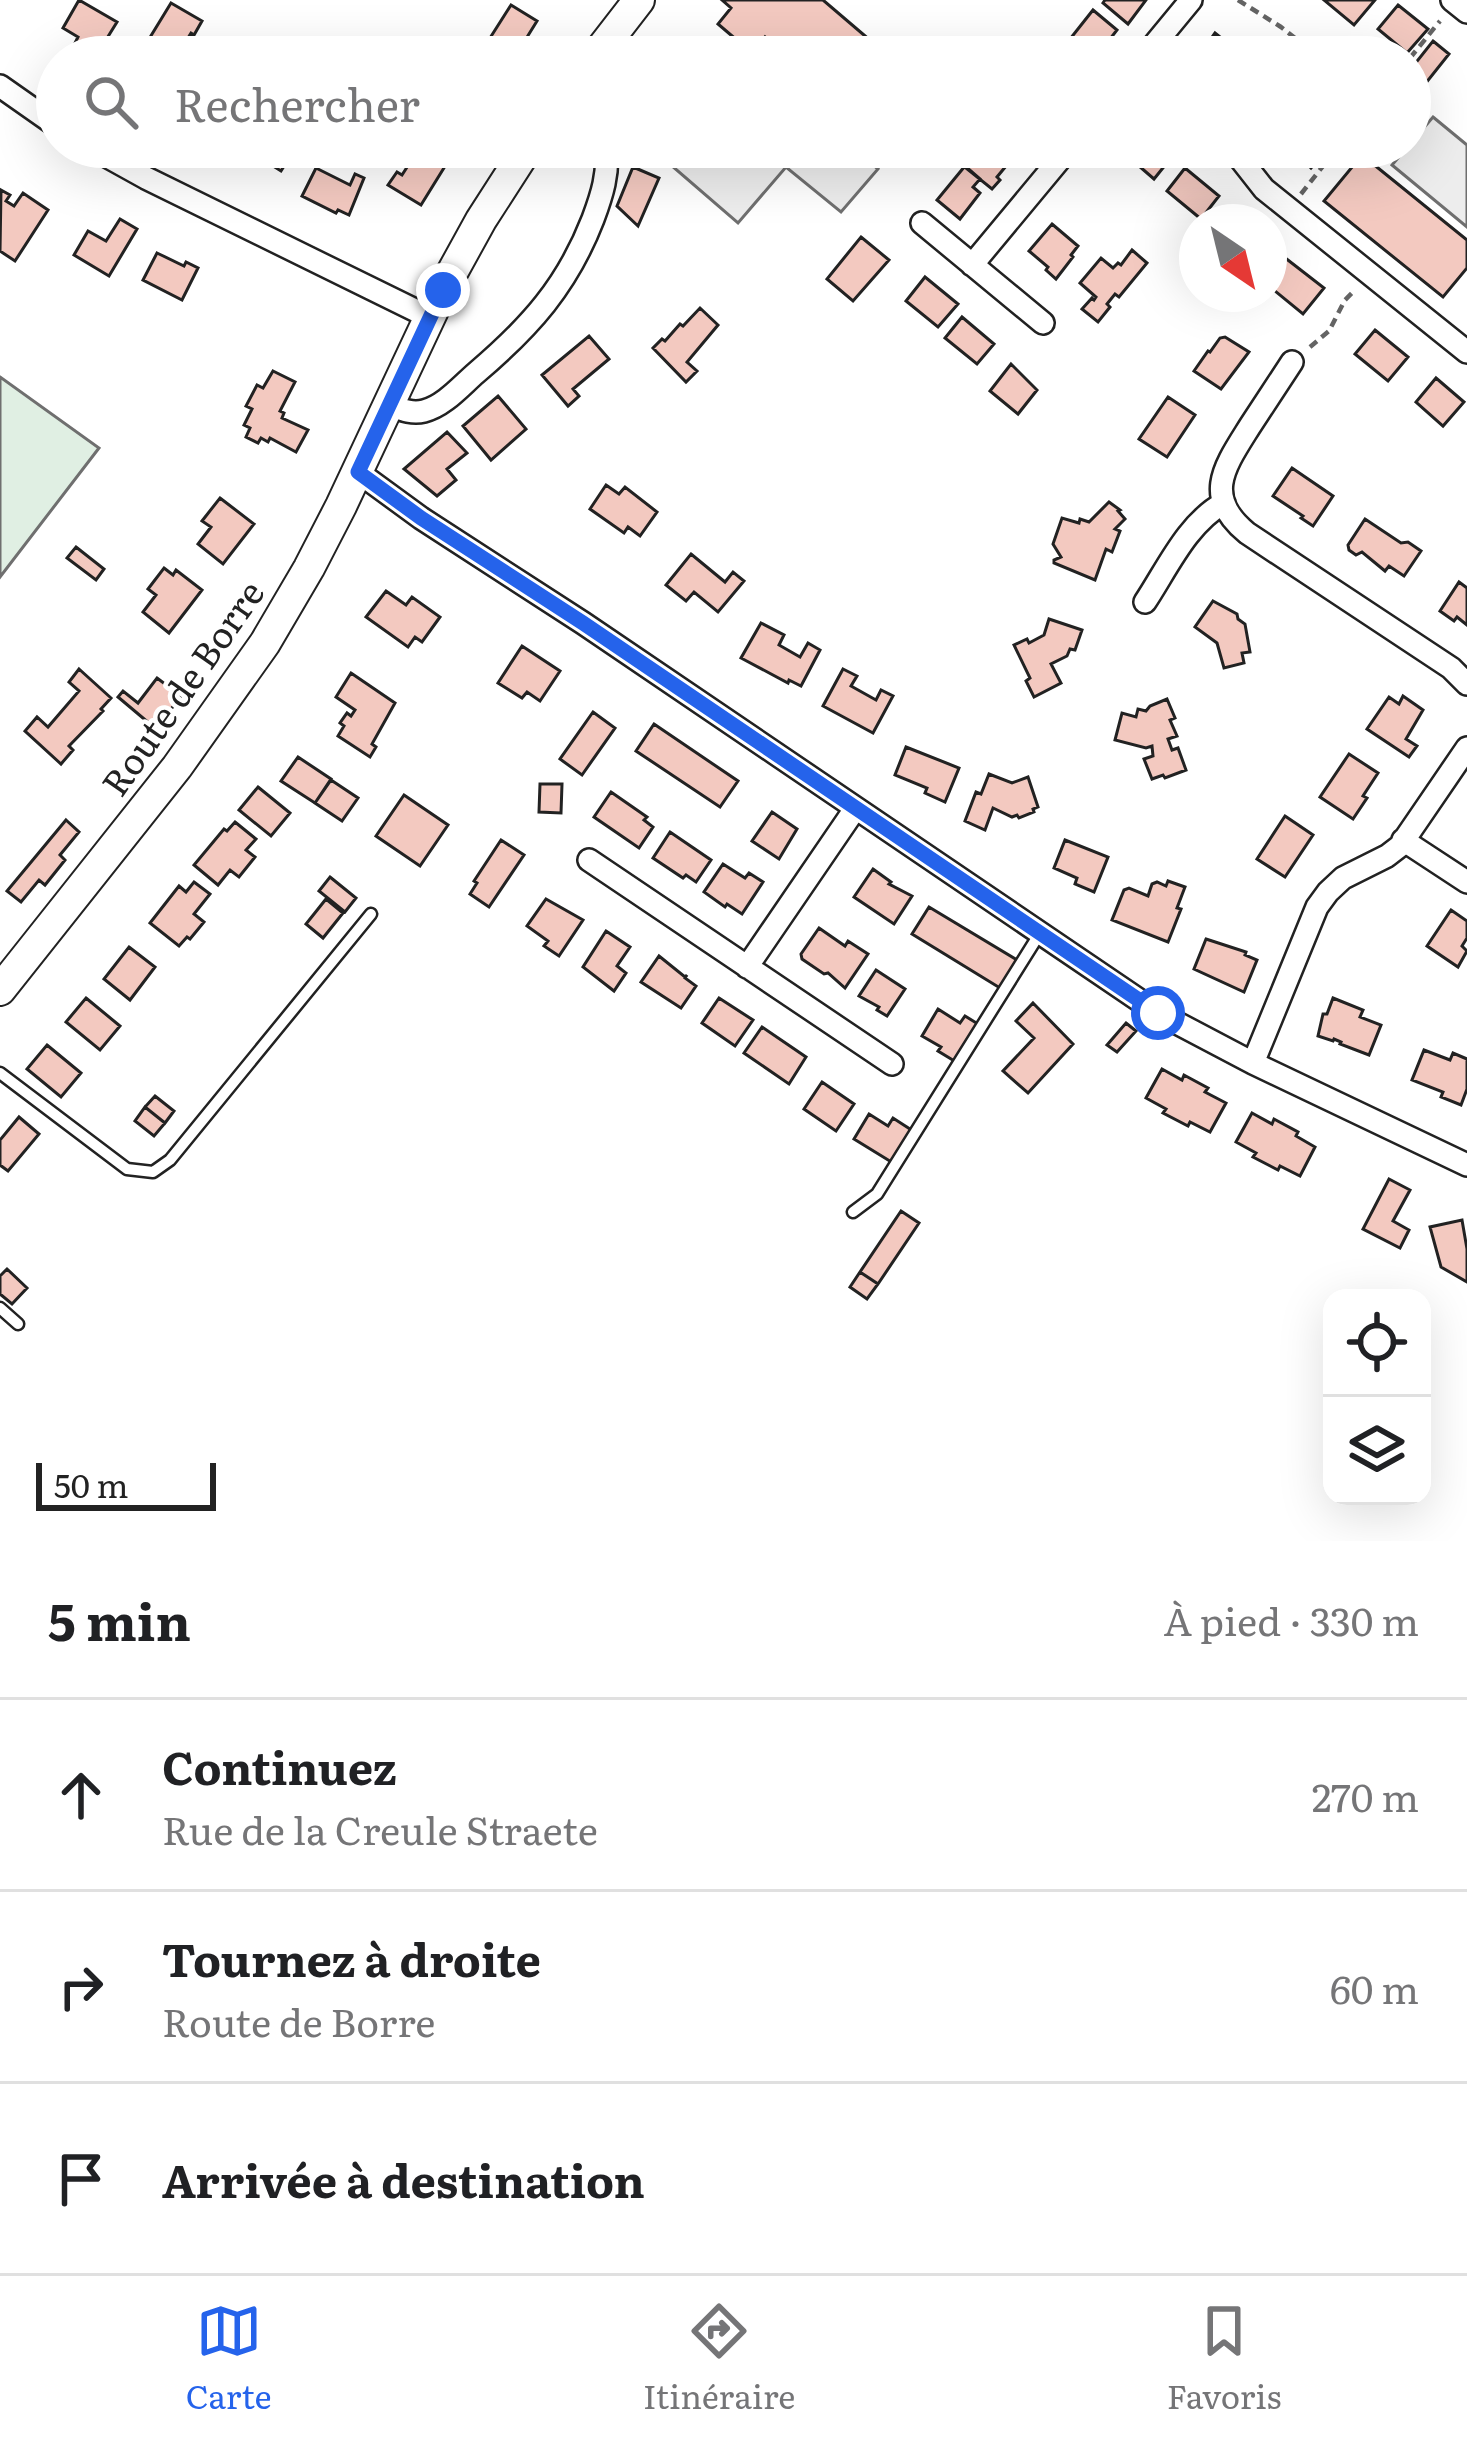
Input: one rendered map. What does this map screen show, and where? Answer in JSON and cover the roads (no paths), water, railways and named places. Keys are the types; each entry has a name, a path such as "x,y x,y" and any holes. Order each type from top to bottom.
{"main road":[{"path":"611,36 639,0"},
{"name":"Route de Borre","path":"0,990 159,791 233,691 296,592 429,317 514,168"}],"street":[{"path":"1161,36 1191,0"},
{"path":"0,86 36,111"},
{"path":"128,168 429,317"},
{"path":"388,405 415,412 433,408 542,311 587,233 606,168"},
{"path":"973,265 1053,168"},
{"path":"1246,168 1292,211 1467,352"},
{"path":"922,223 1043,322"},
{"path":"1292,362 1225,466 1221,479 1230,517 1247,533 1451,668 1467,684"},
{"path":"358,472 1158,1013 1467,1166"},
{"path":"1145,602 1196,526 1224,503"},
{"path":"1253,1063 1317,907 1343,878 1387,856 1403,840 1467,748"},
{"path":"747,967 855,809"},
{"path":"1403,840 1467,882"},
{"path":"589,860 892,1064"}],"lane":[{"path":"0,1073 127,1169 153,1172 170,1160 370,914"},
{"path":"853,1212 877,1194 1040,933"},
{"path":"0,1308 18,1324"}]}
